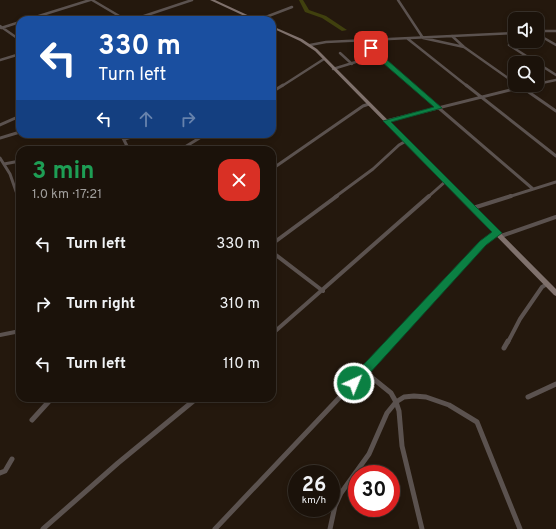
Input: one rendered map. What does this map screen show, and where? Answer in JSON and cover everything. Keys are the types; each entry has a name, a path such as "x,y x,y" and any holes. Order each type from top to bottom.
{"street":[{"path":"39,16 91,0 119,16"},
{"path":"144,16 192,0"},
{"path":"212,0 248,16"},
{"path":"398,0 423,38 464,47"},
{"path":"268,16 292,7"},
{"path":"1,27 16,23"},
{"path":"1,27 16,37"},
{"path":"276,29 310,45 556,293"},
{"path":"544,32 556,31"},
{"path":"310,45 508,33"},
{"path":"452,36 464,47 508,78"},
{"path":"544,37 556,45"},
{"path":"407,39 556,156"},
{"path":"366,41 377,55 533,189"},
{"path":"514,48 556,74"},
{"path":"340,53 352,64"},
{"path":"0,60 16,55"},
{"path":"276,89 324,59"},
{"path":"333,69 359,61"},
{"path":"544,83 556,80"},
{"path":"386,121 482,98 508,90"},
{"path":"528,92 556,111"},
{"path":"276,166 363,106 369,104"},
{"path":"0,125 16,118"},
{"path":"0,138 16,133"},
{"path":"128,138 125,139 128,146"},
{"path":"186,146 200,138"},
{"path":"276,241 373,169 398,145 406,141"},
{"path":"0,158 10,174 16,191"},
{"path":"4,164 16,162"},
{"path":"276,331 323,291 446,181"},
{"path":"473,208 556,182"},
{"path":"215,529 364,372 483,243 499,234 556,217"},
{"path":"276,255 323,291"},
{"path":"504,348 520,318 542,287 547,284"},
{"path":"0,335 16,332"},
{"path":"364,372 391,393 396,402 399,411 402,446 422,529"},
{"path":"528,397 556,384"},
{"path":"330,529 338,500 370,453 378,431 396,402 403,398 413,397 439,399 467,413 477,422 520,529"},
{"path":"32,420 48,402"},
{"path":"42,529 191,402"},
{"path":"0,473 5,471 12,459"}],"waterway":[{"path":"301,0 307,11 324,17 344,30"}],"route":[{"path":"354,383 483,243 489,237 498,233 386,121 439,108 377,55 371,48"}]}
